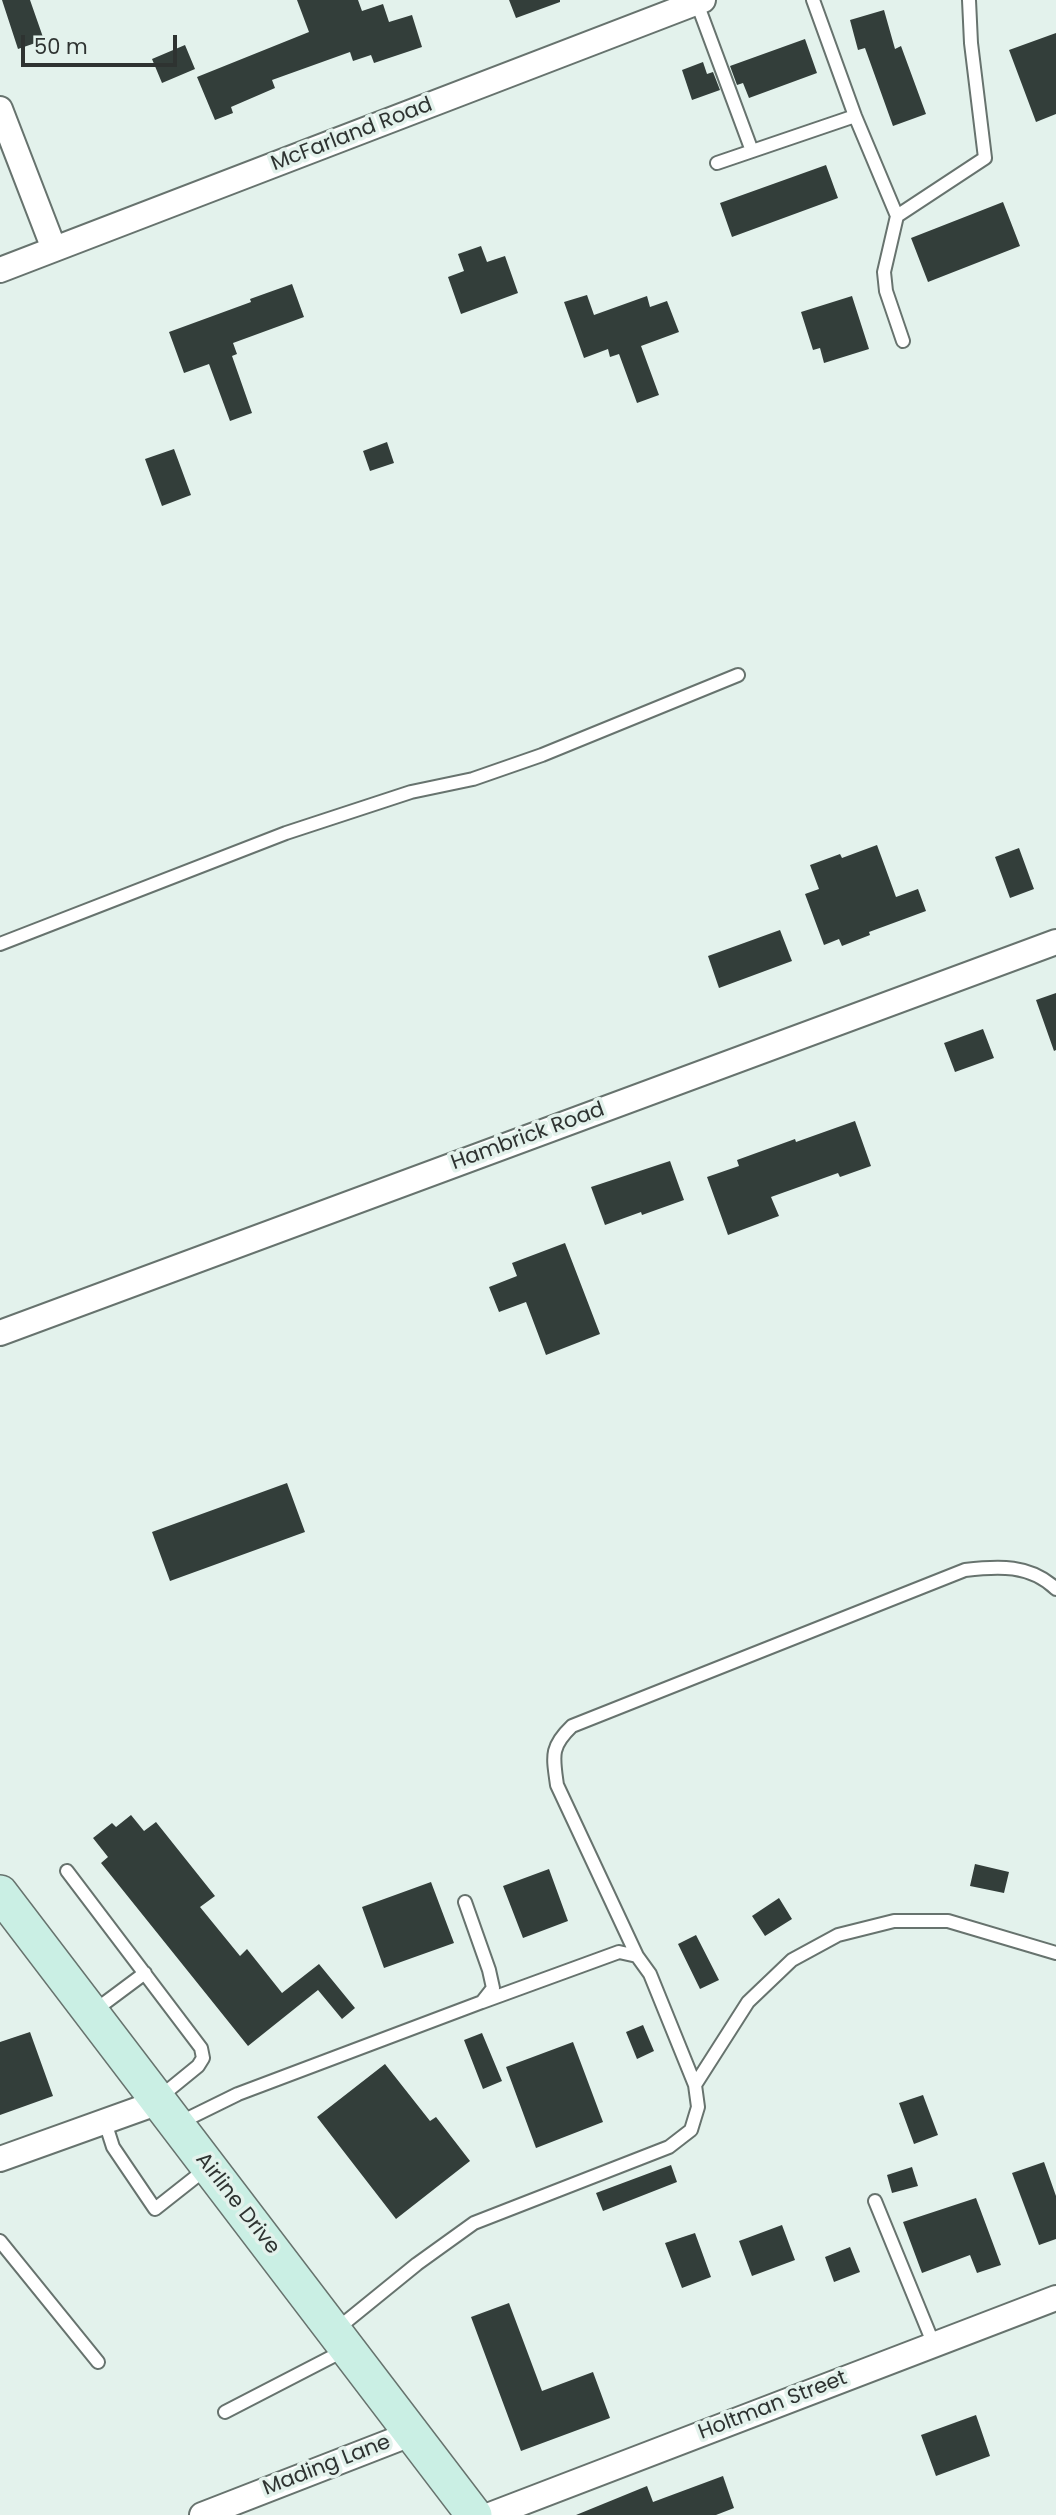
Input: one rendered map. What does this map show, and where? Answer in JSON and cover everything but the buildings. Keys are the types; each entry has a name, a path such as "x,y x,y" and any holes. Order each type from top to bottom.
{"main road":[{"name":"Airline Drive","path":"0,1893 474,2515"}],"street":[{"name":"McFarland Road","path":"0,270 700,1"},
{"path":"0,109 54,249"},
{"name":"Hambrick Road","path":"0,1333 1056,942"},
{"path":"0,2159 104,2122 164,2109"},
{"name":"Holtman Street","path":"490,2515 1056,2298"},
{"name":"Mading Lane","path":"202,2515 413,2433"}],"lane":[{"path":"813,0 855,116 897,216 884,272 886,291 904,341"},
{"path":"897,216 985,158 971,43 969,0"},
{"path":"700,1 752,151"},
{"path":"717,163 855,116"},
{"path":"0,944 286,833 411,792 473,779 542,755 738,675"},
{"path":"225,2412 341,2339 416,2263 474,2222 669,2147 691,2130 698,2107 695,2085 650,1974 637,1956 558,1785 553,1760 558,1739 572,1726 965,1570 996,1566 1024,1569 1056,1589"},
{"path":"67,1871 201,2048 203,2058 164,2109"},
{"path":"465,1902 493,1987 482,2002"},
{"path":"695,2085 748,2002 792,1960 838,1935 894,1921 948,1922 1056,1953"},
{"path":"164,2109 238,2094 619,1952 637,1956"},
{"path":"91,2013 145,1973"},
{"path":"104,2122 113,2147 155,2209 209,2167"},
{"path":"875,2202 934,2345"},
{"path":"0,2241 98,2362"}]}
